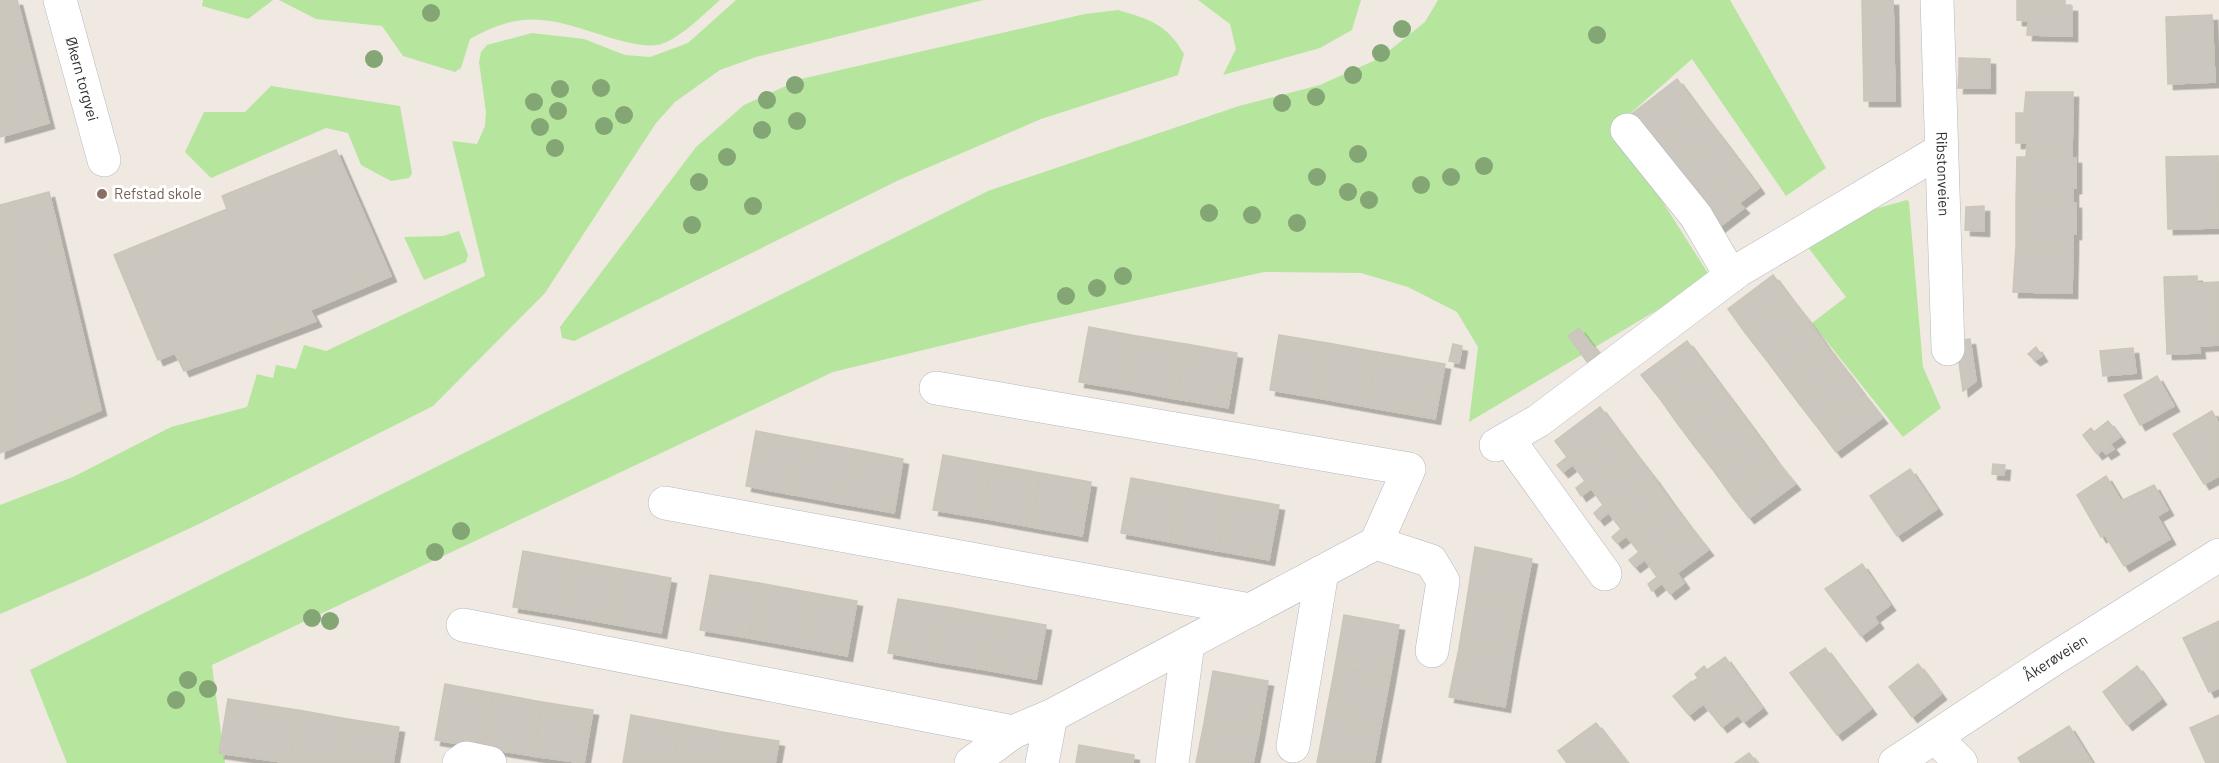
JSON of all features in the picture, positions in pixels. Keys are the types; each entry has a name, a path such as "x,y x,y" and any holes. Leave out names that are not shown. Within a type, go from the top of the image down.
{"street":[{"name":"Økern torgvei","path":"60,0 104,160"},
{"name":"Ribstonveien","path":"1937,0 1948,349"},
{"path":"1627,130 1696,216 1731,276"},
{"path":"1605,574 1502,442 1538,421 1731,276 1940,151"},
{"path":"936,388 1409,469 1376,543 1051,716 1014,732 971,763"},
{"path":"665,503 1250,610"},
{"path":"1376,543 1431,561 1443,581 1432,651"},
{"name":"Åkerøveien","path":"1895,763 2219,555"},
{"path":"1293,746 1322,572"},
{"path":"463,625 1014,732"},
{"path":"1172,763 1188,643"},
{"path":"1042,763 1051,716"},
{"path":"1935,737 1961,763"},
{"path":"459,763 466,758 490,763"}],"green space":[{"path":"203,0 273,0 248,19 202,6"},
{"path":"279,0 720,0 682,33 657,45 628,42 556,22 524,20 508,23 470,39 461,68 455,72 403,56 382,26 316,19"},
{"path":"736,0 983,0 756,57 720,70 675,102 656,123 545,293 433,406 201,523 0,614 0,505 73,477 171,427 247,407 257,374 273,378 276,365 296,369 304,345 326,351 485,276 452,141 477,144 485,126 486,112 479,62 481,52 487,45 532,33 584,39 625,55 650,57 688,43"},
{"path":"1198,0 1361,0 1352,30 1320,48 1223,75 1236,49 1230,24"},
{"path":"1438,0 1730,0 1826,168 1786,196 1692,59 1615,127 1711,278 1469,422 1478,347 1457,312 1408,287 1361,273 1264,272 1030,324 833,372 212,665 225,763 67,763 30,670 988,191 1239,106 1320,85 1380,58 1425,22"},
{"path":"1118,10 1148,20 1171,36 1184,54 1178,75 1041,119 899,180 574,341 562,338 560,327 696,147 744,105 801,79 1085,14"},
{"path":"271,86 400,106 412,173 409,178 391,181 361,165 348,133 326,128 211,178 185,152 204,112 245,112"},
{"path":"1907,200 1909,202 1923,367 1941,408 1903,437 1812,323 1846,297 1801,238 1839,219"},
{"path":"459,231 468,255 466,262 424,280 404,237 443,236"}],"building":[{"path":"0,0 17,0 49,123 0,137"},
{"path":"1862,0 1893,0 1895,101 1864,101"},
{"path":"2017,0 2065,0 2065,6 2072,6 2072,36 2027,35 2028,21 2017,20"},
{"path":"2212,15 2215,82 2168,84 2166,17"},
{"path":"1959,58 1990,59 1990,74 1959,73"},
{"path":"1959,73 1990,74 1990,88 1958,88"},
{"path":"1677,79 1703,114 1653,150 1628,117"},
{"path":"2026,92 2073,92 2072,157 2026,157 2027,143 2016,143 2016,113 2024,113"},
{"path":"1703,114 1720,136 1671,173 1653,150"},
{"path":"1720,136 1742,165 1692,202 1671,173"},
{"path":"336,150 391,276 310,310 316,321 184,371 175,353 158,360 114,255 227,209 222,196"},
{"path":"2218,156 2219,228 2168,229 2166,157"},
{"path":"2017,157 2076,158 2076,188 2073,187 2073,203 2016,201"},
{"path":"1742,165 1759,188 1739,203 1744,208 1714,231 1692,202"},
{"path":"49,192 101,410 0,453 0,205"},
{"path":"2016,201 2076,203 2076,234 2073,234 2073,247 2016,246"},
{"path":"1984,206 1984,231 1965,230 1966,207"},
{"path":"2016,246 2073,247 2072,293 2013,292"},
{"path":"1773,275 1791,299 1746,334 1728,309"},
{"path":"2197,276 2197,283 2219,282 2219,345 2199,346 2200,353 2167,354 2164,277"},
{"path":"1791,299 1810,323 1764,357 1746,334"},
{"path":"1810,323 1827,347 1782,381 1764,357"},
{"path":"1089,327 1137,336 1128,390 1079,382"},
{"path":"1579,328 1599,354 1588,363 1568,336"},
{"path":"1279,335 1328,343 1318,398 1270,390"},
{"path":"1137,336 1186,344 1177,399 1128,390"},
{"path":"1970,339 1976,381 1963,391 1956,341"},
{"path":"1687,341 1705,365 1660,399 1641,375"},
{"path":"1328,343 1377,352 1367,407 1318,398"},
{"path":"1186,344 1237,353 1228,408 1177,399"},
{"path":"1453,344 1462,346 1459,363 1449,361"},
{"path":"1827,347 1845,370 1800,405 1782,381"},
{"path":"2036,347 2042,356 2035,360 2028,354"},
{"path":"2133,348 2136,373 2103,376 2100,351"},
{"path":"1377,352 1445,364 1435,419 1367,407"},
{"path":"1705,365 1723,389 1677,423 1660,399"},
{"path":"1845,370 1863,394 1818,428 1800,405"},
{"path":"2157,376 2174,406 2140,425 2124,395"},
{"path":"1723,389 1741,413 1695,447 1677,423"},
{"path":"1863,394 1882,418 1836,452 1818,428"},
{"path":"1600,407 1618,431 1563,472 1557,465 1567,457 1555,441"},
{"path":"2212,411 2219,424 2219,476 2204,484 2173,434"},
{"path":"1741,413 1758,436 1713,470 1695,447"},
{"path":"2108,421 2120,437 2110,444 2114,449 2106,454 2103,450 2097,454 2083,435 2091,428 2094,432"},
{"path":"756,431 804,440 795,495 746,486"},
{"path":"1618,431 1636,455 1581,496 1576,488 1585,481 1573,465"},
{"path":"1758,436 1776,461 1731,495 1713,470"},
{"path":"804,440 853,449 844,504 795,495"},
{"path":"853,449 903,459 894,513 844,504"},
{"path":"943,455 992,464 982,518 933,510"},
{"path":"1636,455 1654,478 1599,520 1594,513 1603,505 1591,488"},
{"path":"1776,461 1795,484 1749,518 1731,495"},
{"path":"992,464 1041,473 1031,527 982,518"},
{"path":"1993,464 2005,465 2004,475 1992,474"},
{"path":"1910,469 1937,509 1897,536 1870,496"},
{"path":"1041,473 1091,482 1082,536 1031,527"},
{"path":"2106,476 2121,501 2154,485 2168,510 2157,516 2170,539 2124,566 2105,535 2101,537 2077,495"},
{"path":"1131,478 1180,487 1170,542 1121,533"},
{"path":"1654,478 1671,502 1617,543 1612,537 1621,529 1608,512"},
{"path":"1180,487 1228,496 1219,551 1170,542"},
{"path":"1228,496 1279,505 1269,560 1219,551"},
{"path":"1671,502 1689,526 1635,567 1629,560 1639,552 1626,536"},
{"path":"1689,526 1708,550 1677,573 1684,583 1670,594 1662,583 1652,591 1648,584 1657,577 1645,560"},
{"path":"1475,547 1532,559 1522,610 1467,599"},
{"path":"523,551 572,560 562,615 513,607"},
{"path":"572,560 621,569 611,624 562,615"},
{"path":"1862,564 1890,605 1874,617 1878,623 1861,636 1825,589"},
{"path":"621,569 671,578 661,633 611,624"},
{"path":"710,575 759,583 749,638 700,630"},
{"path":"759,583 808,592 798,647 749,638"},
{"path":"808,592 857,601 847,656 798,647"},
{"path":"898,599 947,607 937,662 888,653"},
{"path":"1467,599 1522,610 1513,658 1459,648"},
{"path":"947,607 995,616 986,670 937,662"},
{"path":"1344,615 1399,625 1390,677 1335,667"},
{"path":"995,616 1046,625 1036,679 986,670"},
{"path":"2219,621 2219,688 2209,692 2183,638"},
{"path":"1459,648 1513,658 1505,707 1449,697"},
{"path":"1825,648 1871,709 1837,735 1790,673"},
{"path":"1725,657 1762,708 1744,722 1738,715 1722,727 1688,685 1698,678 1695,674 1704,666 1707,670"},
{"path":"1918,664 1941,694 1912,717 1889,687"},
{"path":"2137,666 2161,699 2127,725 2103,692"},
{"path":"1335,667 1390,677 1381,725 1326,715"},
{"path":"1213,671 1268,681 1259,733 1204,723"},
{"path":"1692,681 1688,685 1703,704 1689,715 1673,696"},
{"path":"445,684 494,693 484,748 435,740"},
{"path":"494,693 542,702 533,756 484,748"},
{"path":"228,699 298,710 289,763 219,753"},
{"path":"542,702 593,710 584,763 533,756"},
{"path":"298,710 348,719 340,763 289,763"},
{"path":"631,715 680,724 673,763 623,763"},
{"path":"1326,715 1381,725 1374,763 1317,763"},
{"path":"2219,715 2219,763 2206,763 2190,728"},
{"path":"348,719 399,727 393,763 340,763"},
{"path":"1204,723 1259,733 1253,763 1196,763"},
{"path":"1596,723 1627,763 1567,763 1558,751"},
{"path":"680,724 728,733 723,763 673,763"},
{"path":"2069,726 2092,763 2021,763 2018,758"},
{"path":"728,733 779,741 775,763 723,763"},
{"path":"1079,745 1134,755 1133,763 1076,763"},
{"path":"1749,753 1757,763 1735,763"}],"place":[{"name":"Refstad skole","path":"102,194"}]}
